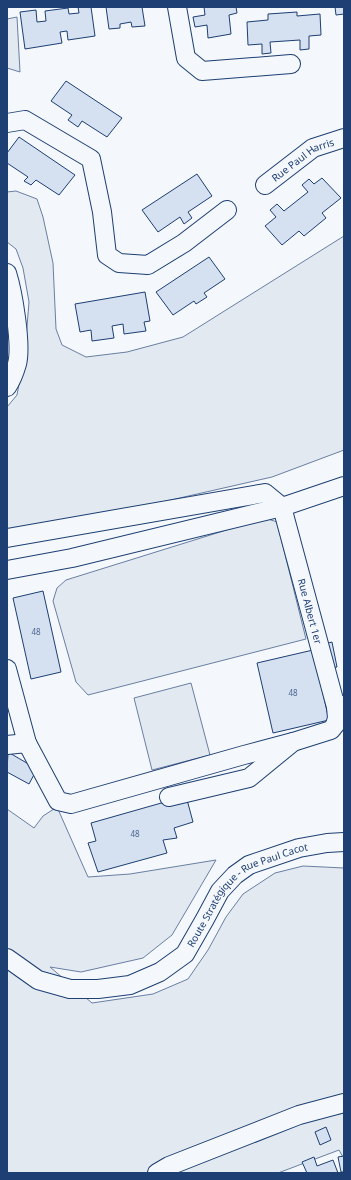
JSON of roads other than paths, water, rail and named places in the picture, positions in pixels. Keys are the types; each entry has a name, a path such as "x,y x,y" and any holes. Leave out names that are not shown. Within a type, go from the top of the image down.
{"street":[{"path":"177,7 186,58 202,71 291,64"},
{"path":"7,123 25,120 91,159 102,212 106,255 119,263 148,265 184,243 227,210"},
{"name":"Rue Paul Harris","path":"265,185 313,148 344,138"},
{"path":"7,273 14,303 19,341 18,364 7,386"},
{"path":"7,570 72,558 282,506 344,486"},
{"path":"7,538 265,493 282,506"},
{"name":"Rue Albert 1er","path":"282,506 340,706"},
{"path":"7,669 27,743 58,801 71,804 244,754 293,742 330,730 335,725 340,706"},
{"path":"169,797 249,778 293,742"},
{"path":"7,745 27,743"},
{"name":"Route Stratégique - Rue Paul Cacot","path":"7,958 38,980 70,989 98,989 130,985 160,972 185,954 220,890 234,875 249,865 299,848 327,843 344,842"},
{"path":"299,1115 344,1091"},
{"path":"157,1173 169,1166 299,1115 344,1103"}]}
